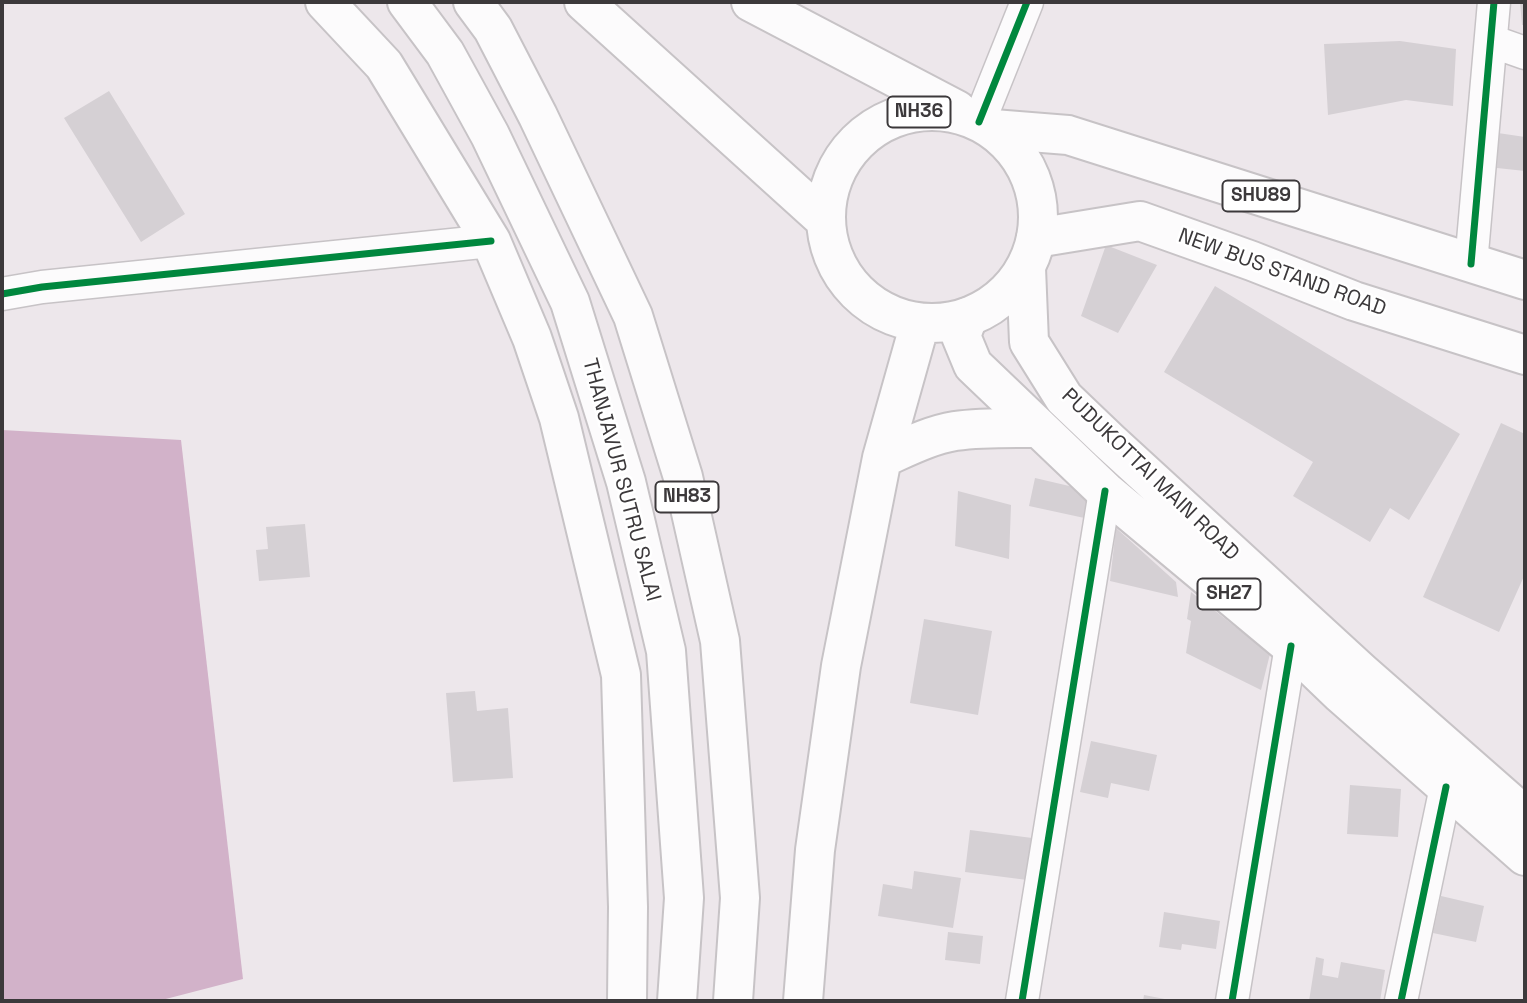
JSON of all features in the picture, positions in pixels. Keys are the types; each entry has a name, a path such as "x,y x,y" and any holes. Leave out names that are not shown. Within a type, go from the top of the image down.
{"main road":[{"path":"325,2 384,65 491,241 532,338 559,418 621,675 628,908 626,1001"},
{"name":"THANJAVUR SUTRU SALAI","path":"407,2 445,53 490,135 570,302 626,482 666,650 684,898 677,1001"},
{"path":"584,2 825,220"},
{"name":"NH36","path":"751,2 979,122 1015,150 1031,177 1038,207 1031,253 1010,289 991,306 968,317 945,323 920,323 891,315 865,299 844,277 831,249 825,220 830,186 845,155 869,130 900,115 933,110 979,122"},
{"name":"NH83","path":"483,16 538,116 633,316 683,477 720,641 740,898 733,1001"},
{"name":"SHU89","path":"979,122 1068,135 1525,280"},
{"name":"NEW BUS STAND ROAD","path":"1031,253 1140,221 1354,301 1525,355"},
{"name":"PUDUKOTTAI MAIN ROAD","path":"1031,253 1029,342 1064,398 1361,672 1525,816"},
{"name":"SH27","path":"968,317 961,336 973,365 1038,428 1105,491 1291,646 1340,694 1525,856"},
{"path":"803,1001 815,850 839,679 882,458 920,323"},
{"path":"882,458 952,432 984,428 1038,428"}],"street":[{"path":"979,122 1027,2"},
{"path":"1471,264 1494,2"},
{"path":"1491,41 1525,53"},
{"path":"2,295 42,287 491,241"},
{"path":"1022,1001 1105,491"},
{"path":"1232,1001 1291,646"},
{"path":"1401,1001 1446,787"}],"shaded area":[{"path":"2,430 181,440 243,979 158,1001 2,1001"}],"building":[{"path":"1520,2 1525,2 1525,25 1522,25"},
{"path":"1400,41 1456,49 1453,106 1406,100 1328,115 1324,44"},
{"path":"109,91 185,214 141,242 64,118"},
{"path":"1498,133 1525,137 1525,171 1497,168"},
{"path":"1106,245 1157,265 1118,333 1081,316"},
{"path":"1215,286 1460,434 1409,520 1390,508 1370,542 1293,496 1313,462 1164,372"},
{"path":"1501,423 1525,434 1525,574 1499,632 1423,597"},
{"path":"1035,478 1095,492 1089,519 1029,506"},
{"path":"958,491 1011,505 1009,559 955,546"},
{"path":"305,524 310,577 259,581 256,550 268,549 266,527"},
{"path":"1116,528 1176,582 1178,597 1110,581"},
{"path":"1191,592 1270,654 1261,690 1186,653 1191,621 1187,619"},
{"path":"924,619 992,631 978,715 910,703"},
{"path":"475,691 477,711 508,708 513,778 453,782 446,693"},
{"path":"1091,741 1157,755 1149,791 1111,783 1108,798 1080,792"},
{"path":"1350,785 1401,789 1398,837 1347,834"},
{"path":"970,830 1040,839 1035,881 965,872"},
{"path":"914,871 961,878 953,928 878,916 883,884 912,889"},
{"path":"1441,896 1484,906 1476,942 1433,933"},
{"path":"1164,912 1220,921 1216,949 1182,944 1181,950 1159,947"},
{"path":"948,932 983,936 980,964 945,960"},
{"path":"1316,957 1324,959 1322,975 1338,978 1341,962 1385,970 1380,1001 1309,1001"},
{"path":"1144,995 1170,1000 1170,1001 1143,1001"}],"cycle path":[{"path":"979,122 1027,2"},
{"path":"1471,264 1494,2"},
{"path":"2,294 42,287 491,241"},
{"path":"1022,1001 1105,491"},
{"path":"1232,1001 1291,646"},
{"path":"1401,1001 1446,787"}]}
